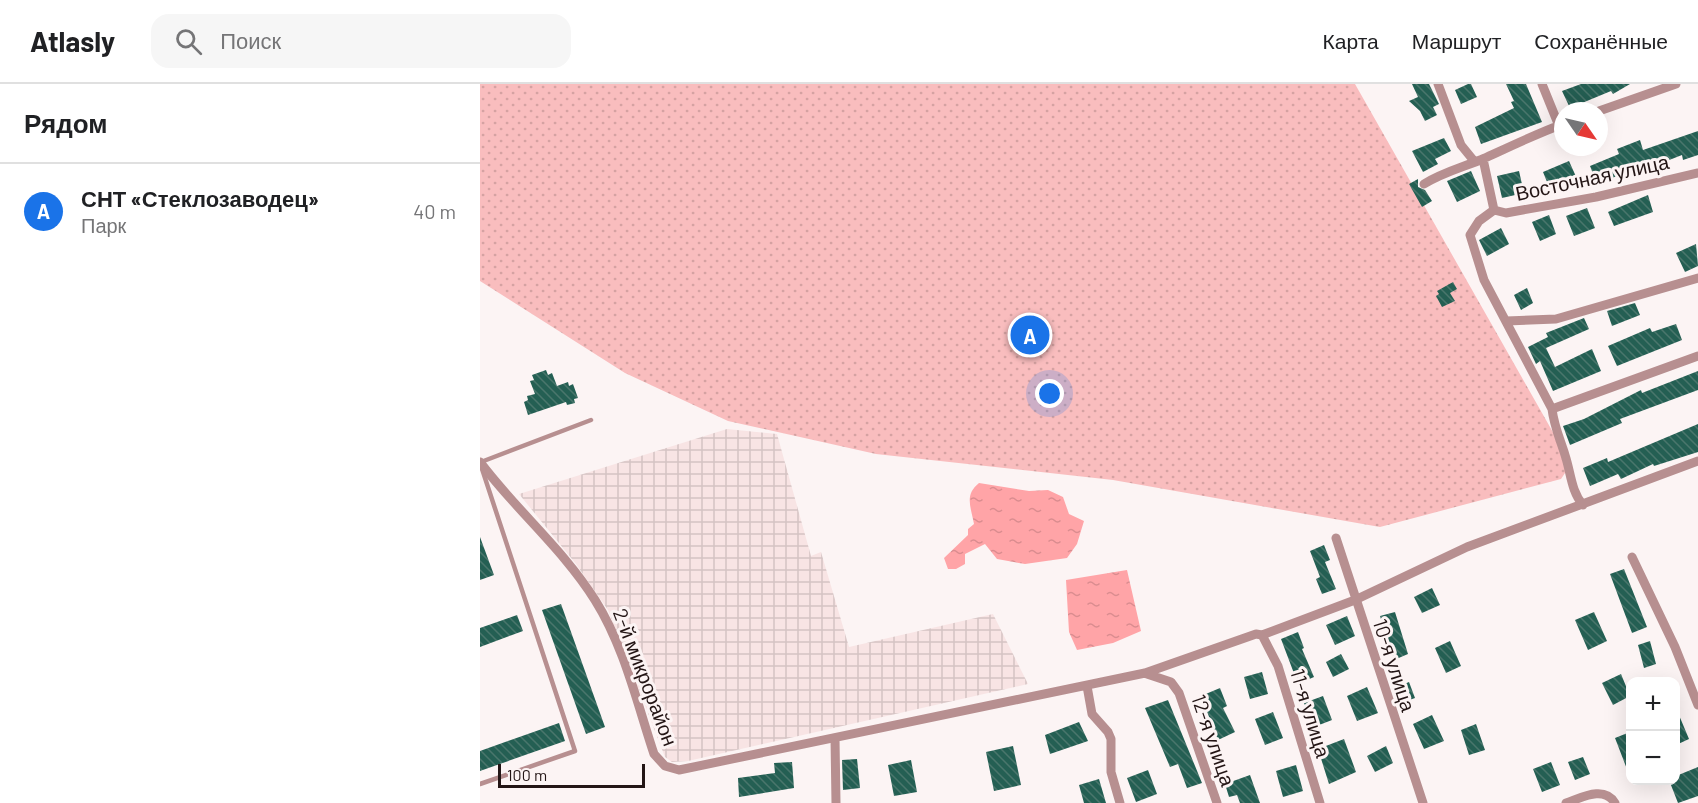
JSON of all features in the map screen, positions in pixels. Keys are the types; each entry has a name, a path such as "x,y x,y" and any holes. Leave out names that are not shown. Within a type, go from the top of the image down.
{"street":[{"path":"1438,84 1461,145 1478,160 1494,210 1479,221 1470,235 1484,280 1552,409 1554,427 1566,456 1575,496 1583,505"},
{"path":"1542,84 1554,110"},
{"path":"1608,106 1645,88 1676,84"},
{"path":"1424,184 1440,174 1554,128"},
{"name":"Восточная улица","path":"1494,210 1506,213 1596,197 1698,173"},
{"path":"1506,321 1556,319 1698,278"},
{"path":"1552,409 1698,357"},
{"path":"836,803 835,738 1145,673 1256,634 1262,635 1355,600 1467,547 1698,461"},
{"name":"2-й микрорайон","path":"480,462 499,488 570,566 595,599 612,631 654,754 665,766 679,770 835,738"},
{"name":"10-я улица","path":"1336,538 1423,803"},
{"path":"1632,557 1675,647 1698,705"},
{"name":"11-я улица","path":"1262,635 1278,666 1320,803"},
{"name":"12-я улица","path":"1145,673 1161,676 1171,681 1179,693 1217,803"},
{"path":"1087,686 1092,714 1108,732 1111,739 1111,772 1120,803"},
{"path":"1566,803 1594,793 1613,800"}],"lane":[{"path":"480,784 575,751 480,462 591,420"}],"shaded area":[{"path":"480,84 1355,84 1571,464 1561,479 1380,527 1113,480 876,454 728,421 625,373 480,281"},
{"path":"727,429 777,434 811,556 821,552 849,647 993,614 1028,684 688,761 672,762 665,757 608,610 576,564 519,494"}],"water":[{"path":"979,483 1029,491 1048,490 1063,497 1069,514 1084,521 1077,544 1067,558 1025,564 997,559 985,544 965,554 965,564 956,569 948,569 944,558 968,535 968,529 974,524 970,497 971,492"},
{"path":"1127,570 1141,631 1113,643 1077,650 1069,632 1066,580"}],"building":[{"path":"1412,84 1429,84 1439,104 1433,107 1437,115 1425,121 1420,111 1409,101 1418,97"},
{"path":"1471,84 1477,97 1461,104 1455,90"},
{"path":"1506,84 1526,84 1542,122 1481,144 1475,127 1514,108 1511,102 1514,101"},
{"path":"1581,84 1630,84 1613,94 1611,91 1584,102 1567,102 1562,91"},
{"path":"1698,131 1698,155 1683,160 1682,155 1654,166 1652,162 1597,184 1590,166 1619,154 1617,149 1640,140 1643,150"},
{"path":"1444,138 1451,151 1435,159 1438,164 1423,172 1412,151"},
{"path":"1569,161 1578,181 1551,192 1543,172"},
{"path":"1471,171 1480,191 1457,202 1447,181"},
{"path":"1519,171 1524,193 1502,198 1497,176"},
{"path":"1418,179 1418,187 1425,190 1432,201 1422,207 1409,184"},
{"path":"1648,195 1653,212 1614,226 1608,212"},
{"path":"1587,208 1595,228 1574,236 1566,216"},
{"path":"1549,215 1556,234 1540,241 1532,222"},
{"path":"1501,228 1509,244 1487,256 1479,240"},
{"path":"1696,244 1698,266 1685,272 1676,253"},
{"path":"1453,282 1457,289 1450,293 1455,301 1442,307 1436,296 1439,294 1437,291"},
{"path":"1527,288 1533,303 1521,310 1514,295"},
{"path":"1635,303 1640,315 1612,326 1607,311"},
{"path":"1584,318 1589,329 1546,348 1555,367 1592,349 1601,371 1553,391 1540,361 1536,364 1528,347 1548,337 1546,333"},
{"path":"1676,324 1682,340 1617,366 1608,346 1650,328 1652,332"},
{"path":"546,370 548,375 552,373 557,386 568,382 569,386 573,384 578,398 574,399 575,403 567,405 566,402 528,415 524,402 528,400 527,396 535,394 530,381 534,380 532,375"},
{"path":"1698,371 1698,390 1620,419 1622,423 1570,445 1563,426 1584,419 1641,390 1642,393"},
{"path":"1698,424 1698,452 1654,466 1653,464 1621,479 1618,474 1590,486 1583,468 1607,458 1608,462"},
{"path":"480,537 494,575 480,580"},
{"path":"1324,545 1330,560 1325,562 1336,589 1322,594 1316,579 1320,577 1310,551"},
{"path":"1624,569 1647,627 1632,633 1610,574"},
{"path":"1432,588 1440,605 1422,613 1414,597"},
{"path":"561,604 605,727 586,734 542,610"},
{"path":"1395,612 1408,654 1394,660 1380,616"},
{"path":"1594,612 1607,641 1588,650 1575,620"},
{"path":"517,615 523,631 480,647 480,628"},
{"path":"1347,616 1355,636 1335,645 1326,625"},
{"path":"1298,632 1304,648 1302,649 1314,677 1298,684 1281,639"},
{"path":"1450,641 1461,666 1446,673 1435,648"},
{"path":"1650,641 1656,664 1644,668 1638,645"},
{"path":"1341,654 1349,669 1333,677 1326,662"},
{"path":"1262,672 1268,694 1250,699 1244,677"},
{"path":"1621,674 1626,686 1626,698 1613,705 1602,683"},
{"path":"1409,682 1415,698 1401,703 1395,688"},
{"path":"1367,687 1378,713 1357,721 1347,696"},
{"path":"1220,688 1227,706 1223,708 1235,732 1218,740 1201,696"},
{"path":"1323,696 1332,720 1314,727 1304,703"},
{"path":"1168,700 1202,783 1187,788 1178,764 1170,767 1145,708"},
{"path":"1273,712 1283,738 1265,745 1255,719"},
{"path":"1432,715 1444,741 1424,749 1413,724"},
{"path":"1680,718 1689,739 1680,743"},
{"path":"1079,722 1088,741 1050,754 1045,735"},
{"path":"559,723 565,741 480,771 480,751"},
{"path":"1476,724 1485,750 1469,755 1461,730"},
{"path":"1626,734 1626,767 1615,738"},
{"path":"1344,739 1356,772 1329,784 1318,749"},
{"path":"1013,746 1021,785 994,791 986,752"},
{"path":"1386,746 1393,763 1375,772 1367,756"},
{"path":"1583,757 1590,774 1575,780 1568,762"},
{"path":"857,759 860,788 843,790 842,760"},
{"path":"911,760 917,792 894,796 888,765"},
{"path":"792,762 794,788 739,797 738,778 775,773 774,763"},
{"path":"1551,762 1560,785 1542,792 1533,769"},
{"path":"1296,765 1303,791 1283,797 1276,771"},
{"path":"1698,767 1698,796 1678,803 1671,785 1680,785 1680,774"},
{"path":"1148,770 1157,794 1136,802 1127,778"},
{"path":"1250,775 1260,803 1240,803 1237,795 1229,797 1225,784"},
{"path":"1099,779 1106,803 1084,803 1079,785"}],"place":[{"name":"СНТ «Стеклозаводец»","path":"1030,335"}]}
